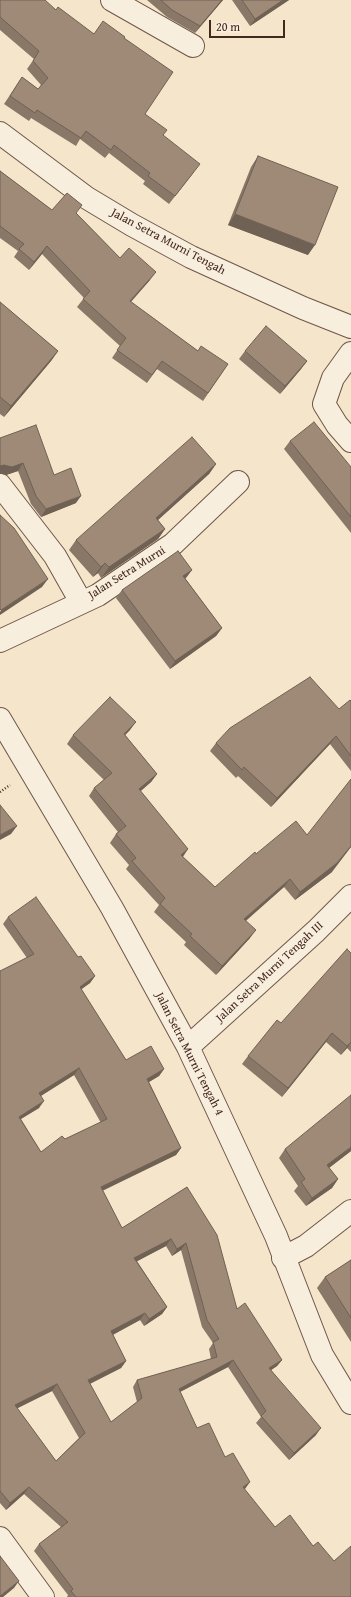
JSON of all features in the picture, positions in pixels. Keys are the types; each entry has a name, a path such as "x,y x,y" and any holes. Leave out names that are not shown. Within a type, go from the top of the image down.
{"street":[{"path":"112,0 193,46"},
{"name":"Jalan Setra Murni Tengah","path":"0,132 86,198 132,225 191,257 303,308 351,327"},
{"path":"351,353 332,378 324,404 351,441"},
{"name":"Jalan Setra Murni","path":"0,641 98,595 173,544 238,482"},
{"path":"0,485 55,556 81,602"},
{"name":"Jalan Setra Murni Tengah 4","path":"0,719 112,908 188,1047 276,1236 283,1258 322,1354 351,1402"},
{"name":"Jalan Setra Murni Tengah III","path":"188,1047 316,931 351,896"},
{"path":"283,1258 306,1246 351,1211"},
{"path":"0,1538 43,1597"}],"building":[{"path":"0,0 45,0 56,10 58,7 94,34 103,21 125,37 124,38 173,72 145,114 167,130 163,135 200,164 175,196 148,176 150,173 114,145 111,150 86,131 81,138 37,110 35,113 10,96 22,77 38,89 48,78 33,61 39,51 0,17"},
{"path":"161,0 222,0 200,26 172,10"},
{"path":"242,0 283,0 255,19"},
{"path":"258,156 338,187 315,245 235,214"},
{"path":"0,171 52,210 67,193 82,205 76,213 120,258 129,248 156,272 130,301 198,351 201,346 228,364 208,393 162,361 152,375 117,350 126,338 83,299 90,291 47,246 34,262 19,249 24,244 0,226"},
{"path":"0,302 58,351 11,406 0,397"},
{"path":"266,326 307,361 285,386 245,351"},
{"path":"314,422 351,467 351,517 290,441"},
{"path":"36,425 54,475 71,468 81,496 46,509 36,496 23,463 12,467 4,465 0,466 0,438"},
{"path":"192,437 216,464 156,518 165,529 109,567 105,563 101,567 76,540"},
{"path":"0,515 14,528 48,579 1,610 0,609"},
{"path":"178,551 192,570 183,576 222,628 175,661 122,590"},
{"path":"310,677 339,709 350,700 351,701 351,756 336,736 277,798 244,767 242,770 216,743 230,728"},
{"path":"110,697 136,722 124,734 157,774 139,789 188,849 181,855 215,887 255,852 256,854 296,821 307,835 351,779 351,846 337,863 300,892 290,879 244,919 256,930 222,966 190,936 192,934 160,904 165,898 132,861 136,858 116,834 126,826 94,788 112,773 73,735"},
{"path":"0,805 17,826 0,835"},
{"path":"36,897 78,957 81,956 95,976 80,987 126,1060 151,1046 164,1069 147,1079 181,1148 101,1187 122,1228 187,1187 217,1235 237,1309 245,1303 282,1360 269,1368 321,1428 294,1453 261,1416 266,1411 233,1360 179,1389 197,1428 209,1423 225,1457 233,1453 250,1482 243,1487 275,1527 290,1515 313,1546 318,1542 334,1561 351,1546 351,1597 76,1597 71,1591 73,1589 39,1544 68,1522 29,1487 10,1503 0,1491 0,971 34,954 8,917","holes":["79,1068 107,1119 65,1139 62,1136 41,1152 19,1117 44,1101 39,1093","171,1239 177,1249 186,1243 207,1320 219,1339 213,1342 217,1357 137,1380 142,1398 111,1422 88,1380 126,1361 111,1331 145,1313 149,1319 167,1307 134,1258","57,1384 85,1433 56,1461 15,1405"]},
{"path":"347,949 351,953 351,1042 347,1046 332,1033 288,1088 248,1056 277,1020 281,1023"},
{"path":"351,1095 351,1147 327,1165 338,1179 312,1198 301,1182 305,1179 285,1149"},
{"path":"351,1260 351,1318 325,1277"},
{"path":"0,1556 19,1581 0,1596"}]}
